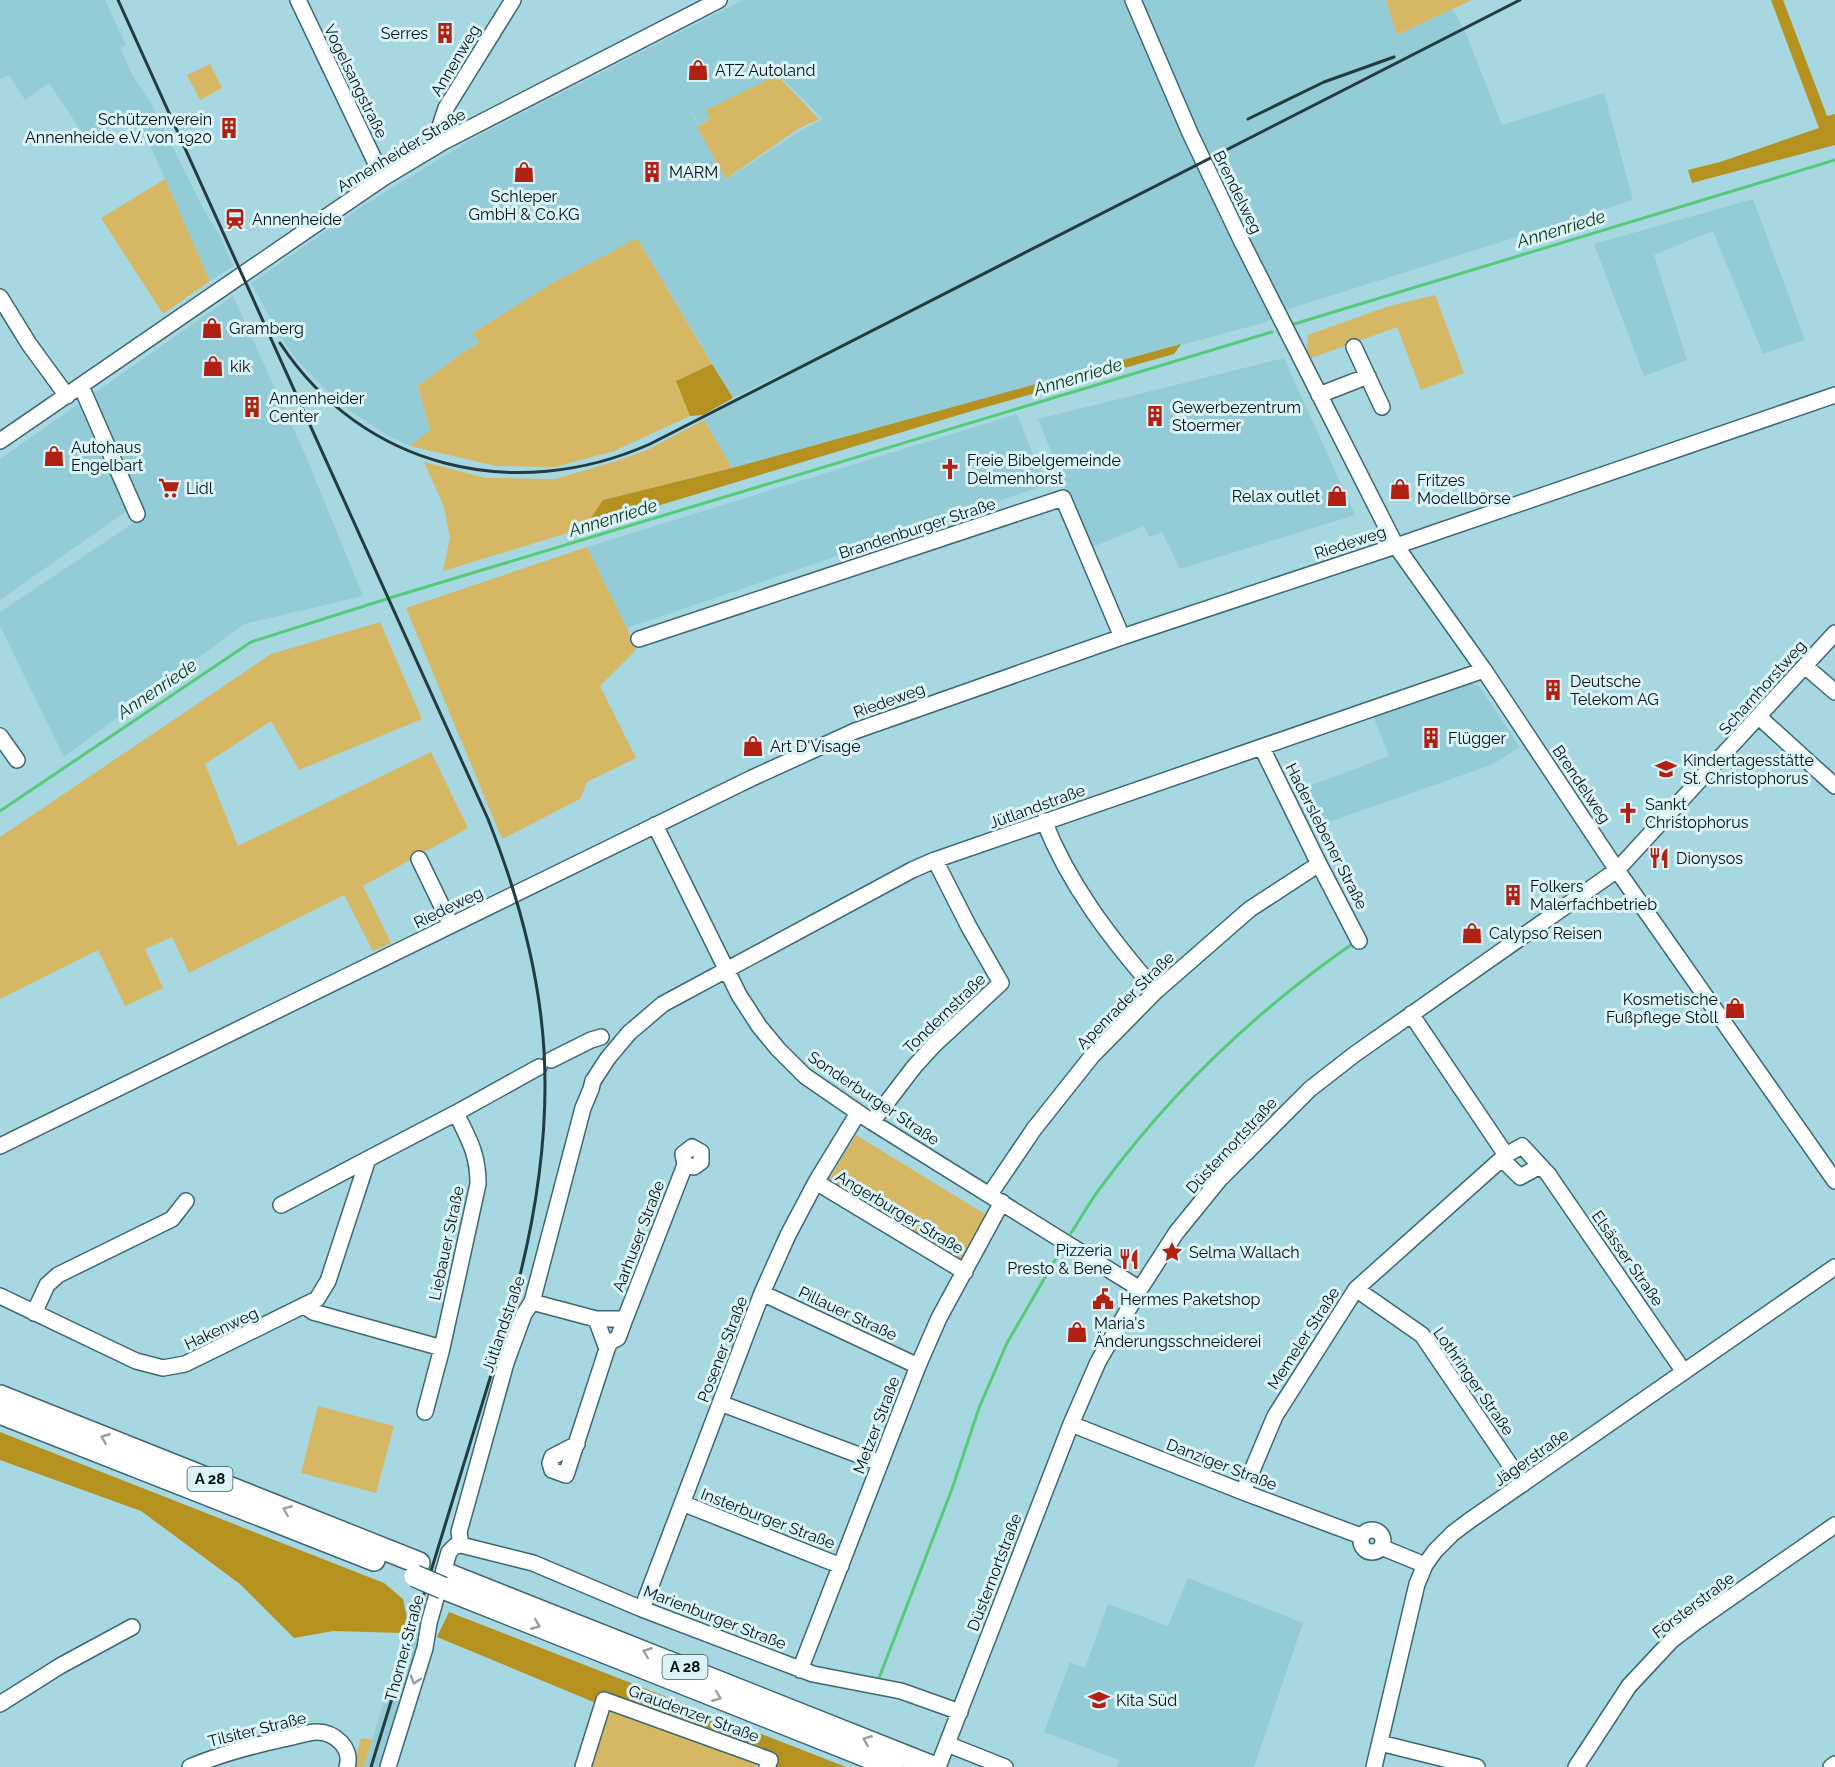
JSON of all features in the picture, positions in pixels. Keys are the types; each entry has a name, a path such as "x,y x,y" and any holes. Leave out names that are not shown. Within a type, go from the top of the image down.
{"highway":[{"name":"A 28","path":"0,1396 892,1767"},
{"name":"A 28","path":"0,1413 417,1569"},
{"name":"A 28","path":"445,1581 931,1765"}],"street":[{"name":"Vogelsangstraße","path":"298,0 383,178"},
{"name":"Annenweg","path":"442,142 438,132 446,108 513,0"},
{"name":"Annenheider Straße","path":"0,441 383,178 442,142 719,0"},
{"name":"Brendelweg","path":"1133,0 1190,134 1284,327 1396,546 1484,670 1617,870 1835,1181"},
{"path":"0,297 29,344 66,396"},
{"path":"1354,347 1382,407"},
{"path":"1319,395 1368,376"},
{"path":"81,386 137,514"},
{"name":"Riedeweg","path":"0,1146 655,825 855,731 1122,637 1396,546 1835,395"},
{"name":"Brandenburger Straße","path":"639,639 1063,498 1122,637"},
{"name":"Scharnhorstweg","path":"1617,870 1835,633"},
{"path":"1805,666 1835,692"},
{"name":"Jütlandstraße","path":"461,1545 459,1532 503,1374 524,1314 532,1302 583,1108 593,1081 629,1033 663,1004 912,870 935,860 1484,670"},
{"path":"1759,717 1828,771 1835,786"},
{"path":"0,736 17,760"},
{"name":"Haderslebener Straße","path":"1262,748 1359,941"},
{"path":"1044,821 1054,848 1071,878 1118,947 1156,991"},
{"name":"Sonderburger Straße","path":"655,825 739,995 778,1050 805,1076 872,1122 1140,1289"},
{"path":"419,859 451,925"},
{"name":"Tondernstraße","path":"872,1122 914,1067 1001,983 935,860"},
{"name":"Apenrader Straße","path":"996,1198 1034,1129 1092,1056 1156,991 1250,909 1319,864"},
{"name":"Düsternortstraße","path":"931,1765 947,1744 1071,1424 1098,1362 1140,1289 1176,1233 1227,1172 1310,1089 1411,1014 1617,870"},
{"path":"1411,1014 1504,1157 1520,1177 1540,1166"},
{"path":"280,1205 591,1040 606,1033 629,1033"},
{"path":"601,1037 602,1047 614,1051"},
{"name":"Liebauer Straße","path":"425,1412 442,1348 478,1184 478,1165 474,1150 456,1113"},
{"name":"Posener Straße","path":"642,1609 762,1293 788,1234 816,1182 858,1113"},
{"name":"Elsässer Straße","path":"1504,1157 1522,1146 1548,1174 1684,1372"},
{"name":"Memeler Straße","path":"1243,1492 1275,1416 1356,1289 1504,1157"},
{"name":"Hakenweg","path":"0,1296 136,1360 163,1368 185,1364 317,1299 328,1281 368,1159"},
{"name":"Aarhuser Straße","path":"577,1444 607,1349 610,1342 618,1338 685,1165"},
{"name":"Angerburger Straße","path":"816,1182 965,1272"},
{"name":"Metzer Straße","path":"800,1670 918,1366 939,1318 965,1272 996,1198"},
{"path":"34,1313 47,1285 58,1275 172,1219 186,1202"},
{"name":"Jägerstraße","path":"1374,1767 1413,1600 1425,1565 1435,1551 1453,1533 1835,1267"},
{"name":"Lothringer Straße","path":"1356,1289 1422,1335 1523,1484"},
{"name":"Pillauer Straße","path":"762,1293 918,1366"},
{"name":"Aarhuser Straße","path":"532,1302 596,1318 626,1319"},
{"path":"305,1306 313,1312 442,1348"},
{"path":"596,1318 607,1349"},
{"path":"720,1404 880,1463"},
{"name":"Danziger Straße","path":"1071,1424 1360,1536 1360,1544 1365,1550 1372,1552 1382,1547 1425,1565"},
{"name":"Insterburger Straße","path":"682,1503 841,1566"},
{"name":"Försterstraße","path":"1576,1767 1629,1686 1672,1640 1835,1525"},
{"name":"Marienburger Straße","path":"461,1545 533,1563 642,1609 800,1670 901,1691 960,1712"},
{"name":"Thorner Straße","path":"388,1767 425,1648 429,1623 449,1552 454,1546 461,1545"},
{"path":"0,1704 60,1666 132,1627"},
{"name":"Graudenzer Straße","path":"583,1767 604,1700 768,1763"},
{"name":"Tilsiter Straße","path":"190,1767 249,1747 316,1732 335,1737 345,1746 349,1762 347,1767"},
{"path":"1380,1743 1477,1767"},
{"path":"947,1744 1005,1767"},
{"path":"1831,1767 1835,1764"}],"shaded area":[{"path":"0,0 105,0 126,45 120,48 133,76 151,103 204,210 220,236 233,266 210,281 135,111 88,141 49,83 25,100 9,75 0,79"},
{"path":"743,0 1386,0 1397,35 1453,9 1467,36 1502,125 1604,93 1633,200 1292,308 1266,322 732,468 704,420 793,368 733,398 637,238 473,333 479,343 418,386 431,430 410,446 387,435 353,413 329,393 297,360 280,336 251,283 364,205 474,138","holes":["772,68 823,119 798,132 726,180 687,104 699,125 711,118 707,110 777,75"]},
{"path":"1386,0 1472,0 1397,35"},
{"path":"1771,0 1783,0 1827,116 1835,114 1835,145 1692,183 1688,170 1720,162 1819,128"},
{"path":"210,64 222,88 200,100 187,75"},
{"path":"777,75 819,119 798,129 726,179 697,127 710,119 706,110"},
{"path":"165,179 210,281 163,314 101,218"},
{"path":"1753,199 1805,340 1763,354 1713,231 1654,255 1687,360 1644,376 1594,244"},
{"path":"637,238 712,364 676,381 690,416 614,451 555,467 496,466 410,446 430,430 418,386 479,343 473,333 551,284"},
{"path":"1435,295 1464,373 1421,390 1397,327 1306,360 1308,335 1386,307"},
{"path":"233,296 304,452 363,596 244,624 64,757 0,626 0,612 144,516 138,503 0,600 0,459"},
{"path":"1181,344 1174,354 972,411 584,528 603,500 732,468"},
{"path":"1284,358 1355,515 1180,569 1162,532 1149,537 1144,526 1090,548 1038,419"},
{"path":"712,364 733,398 703,415 690,416 676,381"},
{"path":"1017,414 1045,485 627,628 587,547"},
{"path":"704,420 732,468 603,500 584,528 443,571 450,538 444,507 424,462 486,478 555,479 647,450"},
{"path":"587,547 636,650 600,686 636,758 587,782 580,799 502,839 406,608"},
{"path":"380,622 422,719 299,770 271,721 205,764 238,846 431,752 468,828 363,886 391,943 373,951 344,895 189,973 172,937 145,949 163,988 125,1006 98,950 0,999 0,837 271,654"},
{"path":"1469,683 1479,686 1520,747 1491,765 1309,829 1291,793 1389,756 1373,716"},
{"path":"856,1135 988,1216 962,1263 826,1184"},
{"path":"318,1406 394,1426 376,1493 301,1473"},
{"path":"0,1432 384,1583 403,1599 408,1622 404,1633 333,1631 294,1638 240,1584 141,1511 0,1460"},
{"path":"1188,1578 1303,1623 1254,1767 1117,1767 1119,1760 1044,1732 1070,1662 1085,1668 1108,1604 1168,1626"},
{"path":"419,1594 430,1598 416,1639 420,1641 381,1767 364,1767 408,1622 410,1622"},
{"path":"449,1612 846,1767 770,1767 608,1708 437,1637"},
{"path":"608,1708 758,1762 756,1767 590,1767"},
{"path":"361,1738 372,1740 364,1767 353,1767"}],"waterway":[{"name":"Annenriede","path":"1294,324 1835,160"},
{"name":"Annenriede","path":"0,811 251,642 396,596 1272,332"},
{"path":"1071,1233 1097,1192 1128,1152 1187,1085 1250,1024 1284,995 1355,942"},
{"path":"879,1678 952,1489 979,1408 1007,1343 1062,1248"}],"railway":[{"path":"118,0 488,819 521,916 533,966 541,1017 544,1054 544,1129 535,1204 520,1277 371,1767"},
{"path":"280,343 314,386 354,420 398,446 446,463 495,472 547,471 599,462 650,444 1520,0"},
{"path":"1248,119 1324,82 1394,57"}],"place":[{"name":"Serres","path":"445,33"},
{"name":"ATZ Autoland","path":"698,70"},
{"name":"Schützenverein Annenheide e.V. von 1920","path":"229,128"},
{"name":"Schleper GmbH & Co.KG","path":"524,172"},
{"name":"MARM","path":"652,172"},
{"name":"Annenheide","path":"235,219"},
{"name":"Gramberg","path":"212,328"},
{"name":"kik","path":"213,366"},
{"name":"Annenheider Center","path":"252,407"},
{"name":"Gewerbezentrum Stoermer","path":"1155,416"},
{"name":"Autohaus Engelbart","path":"54,456"},
{"name":"Freie Bibelgemeinde Delmenhorst","path":"950,469"},
{"name":"Lidl","path":"169,488"},
{"name":"Fritzes Modellbörse","path":"1400,489"},
{"name":"Relax outlet","path":"1337,496"},
{"name":"Deutsche Telekom AG","path":"1553,690"},
{"name":"Flügger","path":"1431,738"},
{"name":"Art D'Visage","path":"753,746"},
{"name":"Kindertagesstätte St. Christophorus","path":"1666,769"},
{"name":"Sankt Christophorus","path":"1628,813"},
{"name":"Dionysos","path":"1659,858"},
{"name":"Folkers Malerfachbetrieb","path":"1513,895"},
{"name":"Calypso Reisen","path":"1472,933"},
{"name":"Kosmetische Fußpflege Stoll","path":"1735,1008"},
{"name":"Selma Wallach","path":"1172,1252"},
{"name":"Pizzeria Presto & Bene","path":"1129,1259"},
{"name":"Hermes Paketshop","path":"1103,1299"},
{"name":"Maria's Änderungsschneiderei","path":"1077,1332"},
{"name":"Kita Süd","path":"1099,1700"}]}
